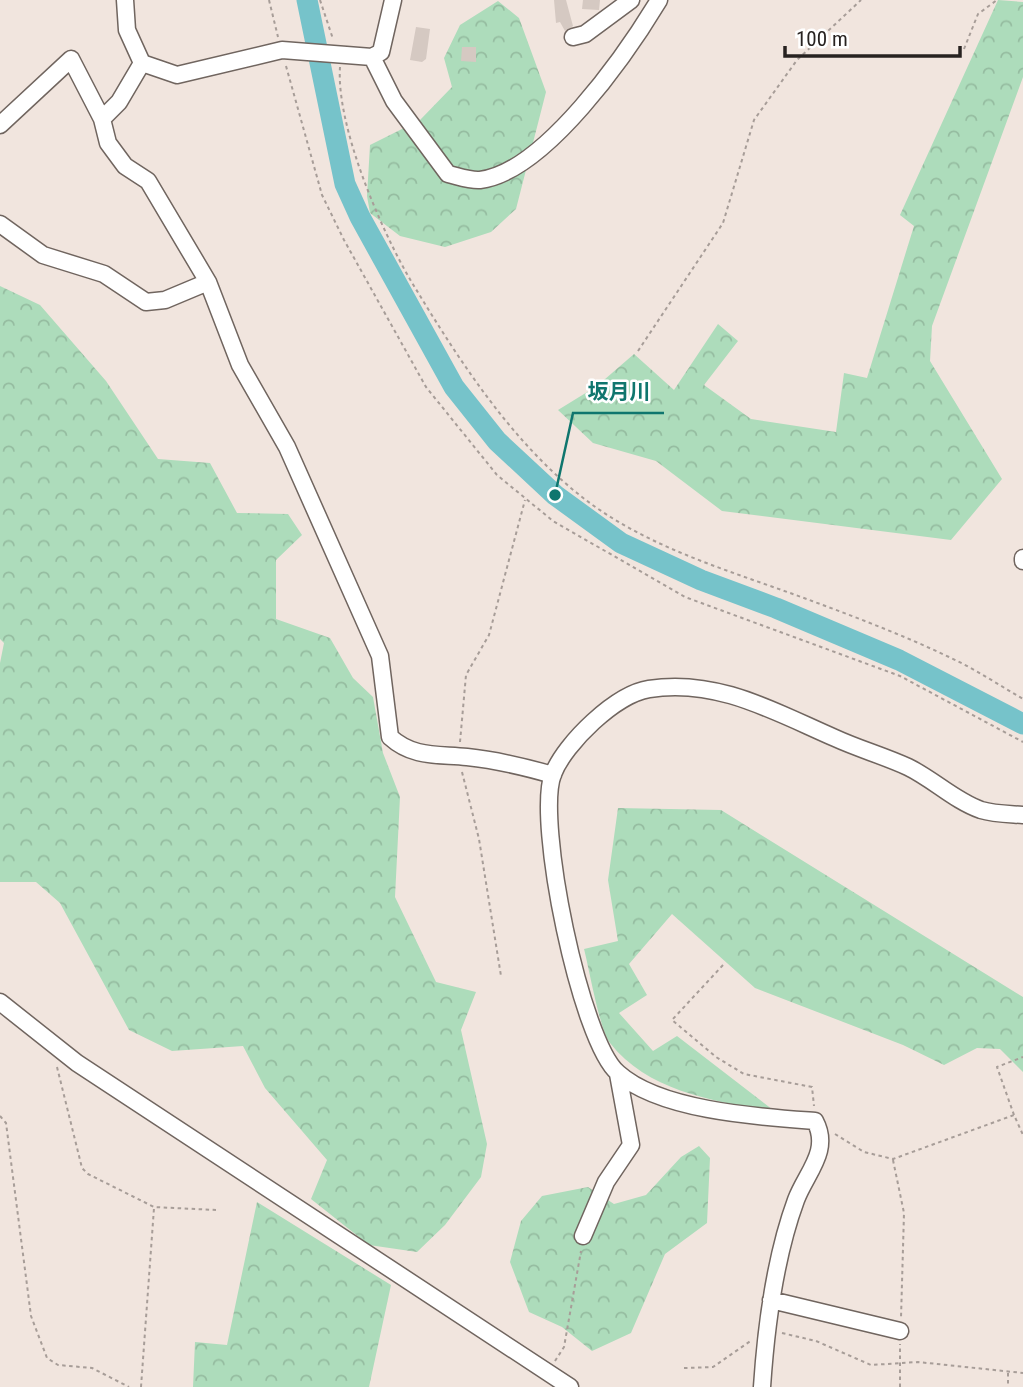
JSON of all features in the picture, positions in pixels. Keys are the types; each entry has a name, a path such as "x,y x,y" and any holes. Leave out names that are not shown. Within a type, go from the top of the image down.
{"street":[{"path":"107,0 125,2 127,30 142,63 177,75 282,50 341,57 372,57 381,52 393,0"},
{"path":"573,37 585,34 631,0"},
{"path":"372,57 394,101 448,174 479,180 520,165 570,120 604,80 659,0"},
{"path":"0,125 71,59 102,119 108,143 125,166 148,181 208,282 240,365 288,447 380,656 390,737 407,750 422,754 458,756 520,766 553,775"},
{"path":"102,119 119,103 142,63"},
{"path":"0,223 43,255 104,274 146,302 165,300 208,282"},
{"path":"762,1387 771,1300 796,1200 822,1147 817,1126 748,1116 672,1099 646,1091 618,1074 608,1062 590,1017 555,890 551,841 553,775 589,727 624,697 648,689 690,687 729,693 764,705 909,768 981,810 1023,816"},
{"path":"0,1002 58,1048 570,1387"},
{"path":"583,1236 606,1182 631,1146 618,1074"},
{"path":"771,1300 900,1331"}],"path":[{"path":"269,0 322,195 426,387 496,475 552,522 685,597 900,676 1023,742"},
{"path":"320,0 341,57 339,81 356,157 390,245 474,381 533,450 577,493 647,539 843,612 939,652 1023,699"},
{"path":"638,351 723,223 754,120 797,60 861,0"},
{"path":"964,49 978,13 997,0"},
{"path":"500,976 478,839 458,756 466,676 489,635 526,499"},
{"path":"723,965 672,1020 716,1057 744,1074 812,1087 817,1126 834,1133 864,1152 893,1159 1014,1115"},
{"path":"58,1048 56,1063 82,1168 88,1174 155,1207 216,1210"},
{"path":"1023,1057 997,1067 1023,1135"},
{"path":"0,1116 6,1123 32,1317 47,1358 58,1365 92,1368 129,1387"},
{"path":"893,1159 904,1213 902,1284"},
{"path":"141,1387 155,1207"},
{"path":"548,1372 564,1347 583,1236"},
{"path":"684,1368 713,1367 766,1330 816,1341 871,1365 918,1362 1023,1373"},
{"path":"900,1363 900,1387"},
{"path":"1008,1372 1008,1387"}],"green space":[{"path":"998,0 1023,2 1023,77 932,326 930,361 1002,479 951,540 722,511 656,461 593,443 558,410 597,386 634,354 674,390 718,324 738,341 704,385 751,419 836,432 844,373 867,378 914,226 900,215"},
{"path":"498,1 519,18 546,92 516,209 491,232 445,247 400,236 370,213 367,196 370,145 420,120 452,87 444,58 460,25"},
{"path":"0,286 40,305 106,381 158,459 210,463 237,513 288,514 302,535 276,560 276,619 330,638 353,678 373,697 383,753 400,797 395,897 436,982 476,992 461,1030 487,1144 481,1177 445,1225 417,1252 369,1245 311,1199 327,1160 265,1088 243,1046 172,1051 129,1030 60,903 36,882 0,882 0,663 4,643 0,639"},
{"path":"618,808 721,810 1023,997 1023,1072 1000,1049 977,1048 944,1065 903,1045 755,988 672,914 629,964 647,995 619,1013 653,1051 677,1036 777,1113 687,1093 645,1074 626,1060 606,1036 584,949 618,941 608,880"},
{"path":"699,1146 710,1158 707,1223 665,1254 631,1333 592,1351 562,1327 529,1312 510,1262 521,1221 542,1196 588,1187 614,1204 646,1195 681,1157"},
{"path":"257,1202 391,1285 369,1387 193,1387 195,1342 227,1345"}],"building":[{"path":"554,0 566,0 573,26 565,31 560,22 556,23"},
{"path":"583,0 600,0 599,10 582,9"},
{"path":"416,27 430,29 426,59 422,62 410,60"},
{"path":"462,47 476,47 476,62 461,61"}],"waterway":[{"path":"307,0 345,184 360,217 454,387 497,441 555,495 621,543 701,580 776,608 899,660 1023,724"}],"place":[{"name":"坂月川","path":"555,495"}]}
